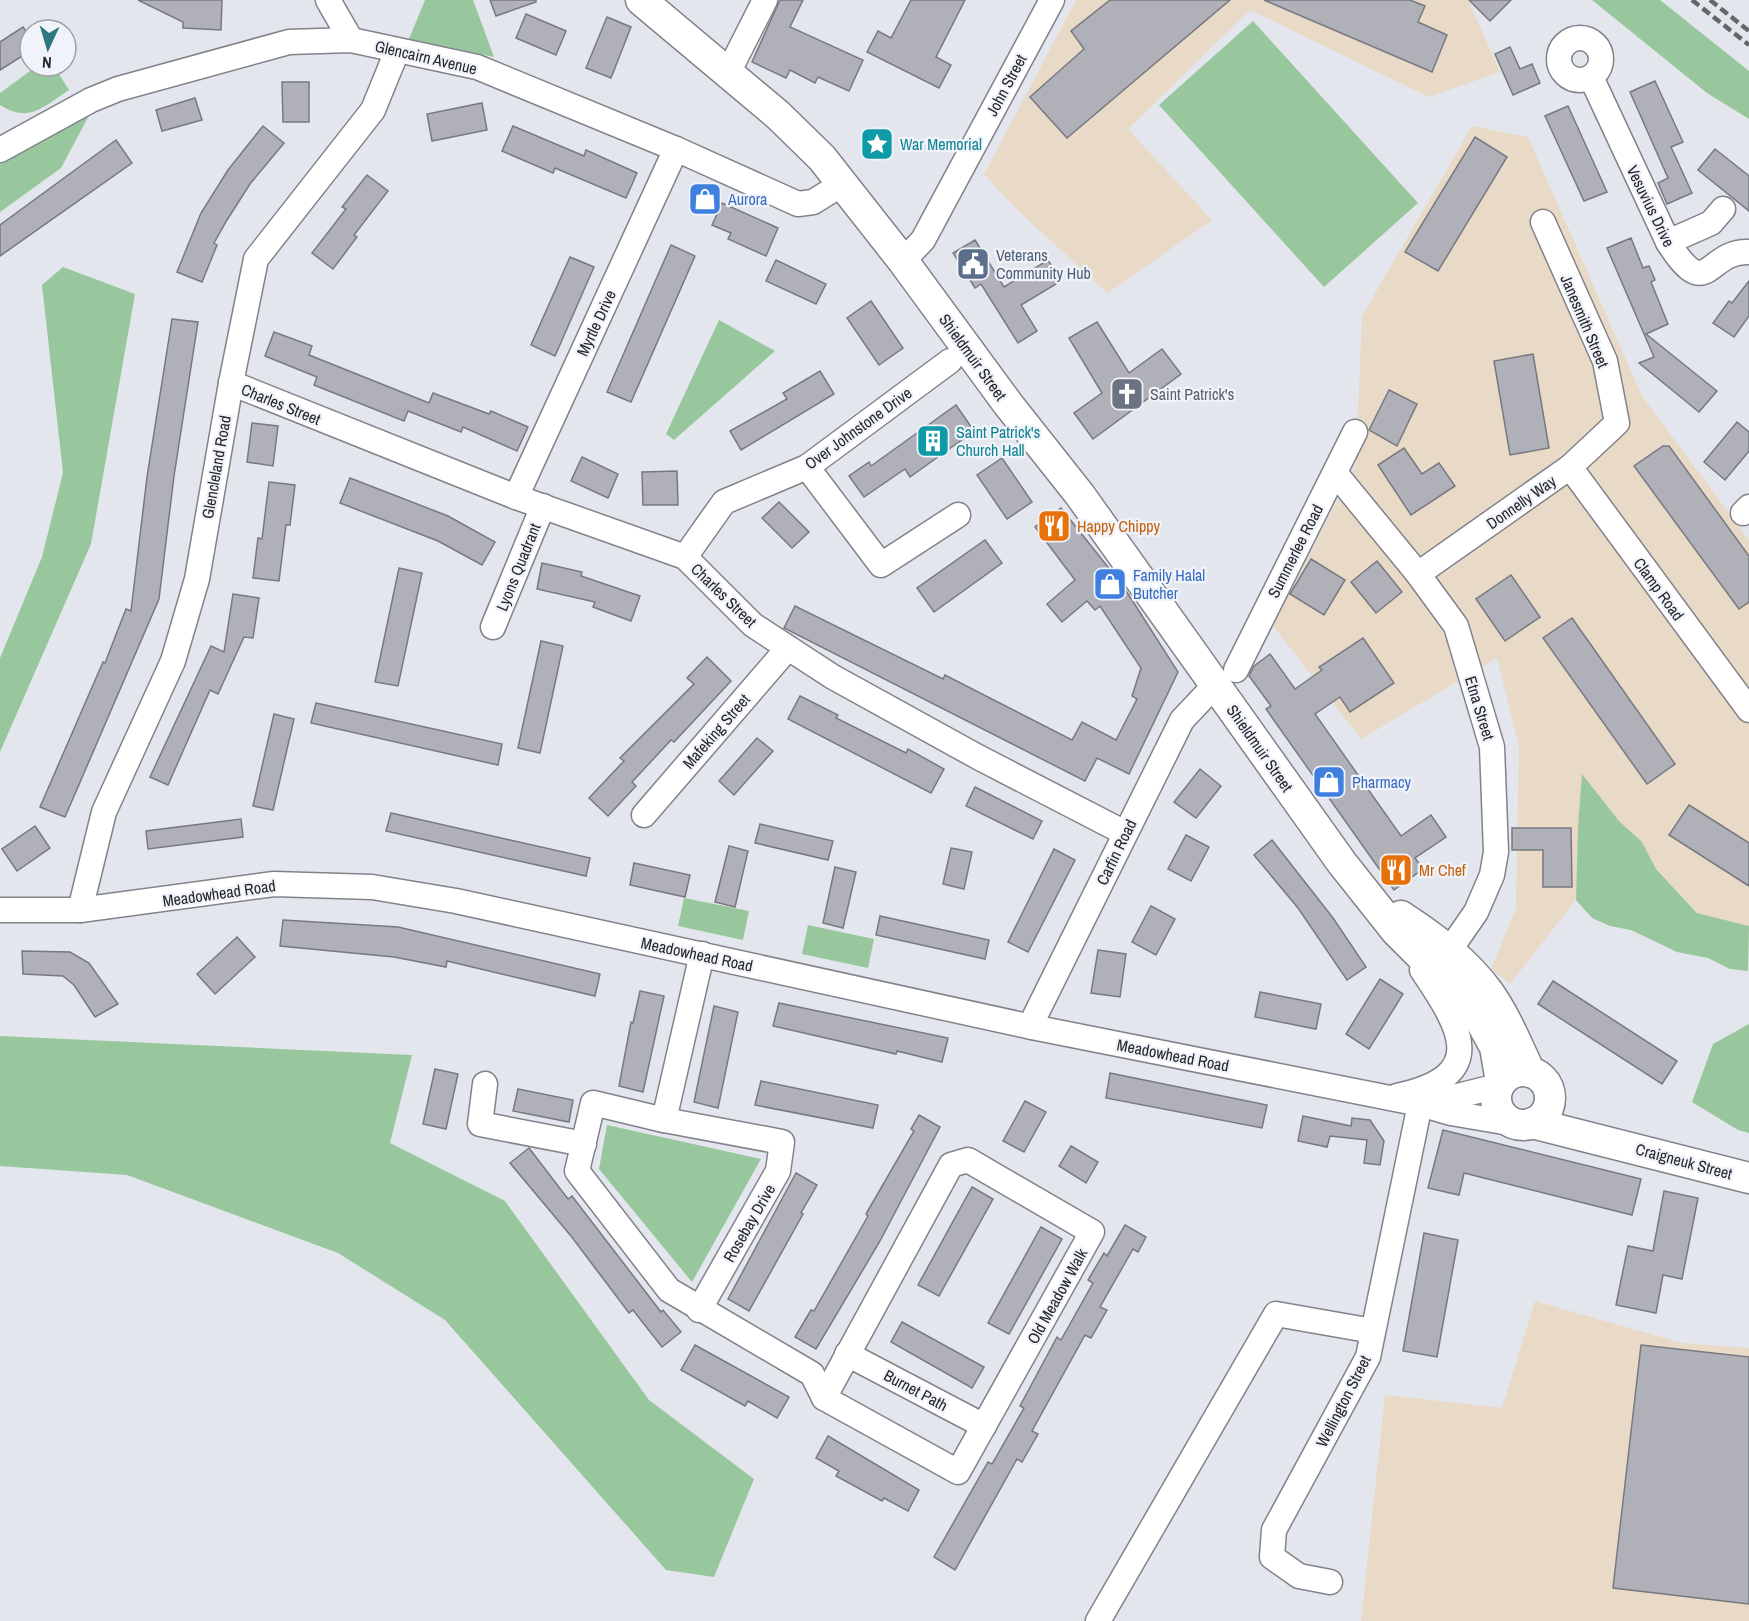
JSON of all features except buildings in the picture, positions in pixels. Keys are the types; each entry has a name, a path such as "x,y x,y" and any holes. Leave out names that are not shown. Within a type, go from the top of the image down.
{"main road":[{"name":"Shieldmuir Street","path":"641,0 778,114 822,158 903,261 1008,404 1226,677 1342,863 1370,895 1396,931 1443,961 1493,998 1539,1082"},
{"name":"Shieldmuir Street","path":"1370,895 1443,961 1486,1028 1498,1058 1500,1084"},
{"path":"1511,1073 1539,1082 1545,1113 1523,1123 1500,1113 1496,1095 1500,1084 1511,1073"},
{"name":"Craigneuk Street","path":"1539,1082 1620,1143"},
{"name":"Craigneuk Street","path":"1523,1123 1620,1143 1749,1178"}],"street":[{"path":"328,0 351,40"},
{"path":"728,73 765,0"},
{"name":"John Street","path":"903,261 923,240 1052,0"},
{"name":"Glencairn Avenue","path":"5,141 118,89 289,42 351,40 477,67 676,149 798,204 813,202 842,184"},
{"name":"Glencleland Road","path":"80,910 104,812 173,661 197,579 231,383 256,259 373,110 397,51"},
{"name":"Vesuvius Drive","path":"1591,77 1668,242 1688,271 1700,272 1714,268 1724,258 1737,251 1749,252"},
{"name":"Myrtle Drive","path":"516,496 676,149"},
{"path":"1668,242 1711,223 1723,209"},
{"name":"Janesmith Street","path":"1543,222 1605,362 1617,423"},
{"name":"Over Johnstone Drive","path":"685,557 724,502 807,467 950,361"},
{"name":"Charles Street","path":"231,383 516,496 685,557 753,625 833,677 978,758 1125,832"},
{"name":"Donnelly Way","path":"1418,574 1570,467 1617,423"},
{"name":"Summerlee Road","path":"1226,677 1336,474 1355,432"},
{"path":"807,467 881,565 958,516"},
{"name":"Clamp Road","path":"1570,467 1749,710"},
{"name":"Etna Street","path":"1336,474 1418,574 1456,626 1492,747 1496,852 1492,875 1484,898 1443,961"},
{"name":"Lyons Quadrant","path":"493,627 543,506"},
{"name":"Mafeking Street","path":"644,815 788,648"},
{"name":"Carfin Road","path":"1032,1028 1035,1016 1182,720 1226,677"},
{"name":"Meadowhead Road","path":"0,910 80,910 274,884 372,887 456,901 1032,1028 1420,1104 1451,1113 1523,1123"},
{"name":"Meadowhead Road","path":"1388,1098 1425,1090 1448,1076 1459,1054 1460,1038 1441,997 1396,931"},
{"path":"664,1120 702,954"},
{"path":"485,1084 480,1124 584,1143"},
{"name":"Meadowhead Road","path":"1420,1104 1451,1100 1500,1084"},
{"name":"Rosebay Drive","path":"699,1310 778,1171 782,1142 664,1120 593,1103 577,1171 669,1290 699,1310 812,1374 824,1398"},
{"name":"Wellington Street","path":"1330,1582 1299,1576 1272,1557 1274,1530 1368,1357 1420,1104"},
{"name":"Old Meadow Walk","path":"968,1160 1092,1232 958,1472 824,1398 951,1165 968,1160"},
{"path":"1098,1621 1276,1314 1373,1331"},
{"name":"Burnet Path","path":"847,1354 984,1426"}],"shaded area":[{"path":"1076,0 1468,0 1500,72 1429,97 1250,10 1128,129 1212,220 1108,293 1015,208 984,174"},
{"path":"1472,126 1528,137 1642,396 1749,540 1749,926 1698,913 1656,869 1642,842 1619,821 1583,775 1578,826 1576,900 1510,984 1491,969 1516,908 1519,747 1497,658 1361,739 1273,626 1356,464 1362,316"},
{"path":"1535,1301 1682,1343 1749,1348 1749,1621 1361,1621 1385,1395 1502,1408"}],"green space":[{"path":"425,0 473,0 494,57 409,39"},
{"path":"1592,0 1660,0 1749,71 1749,119 1707,93"},
{"path":"1253,21 1418,203 1324,287 1159,105"},
{"path":"21,78 62,78 69,90 44,107 28,113 20,113 0,105 0,93"},
{"path":"92,110 61,168 0,212 0,164 74,116"},
{"path":"63,267 135,294 91,544 0,752 0,658 42,557 63,473 42,285"},
{"path":"719,320 775,351 674,440 666,434"},
{"path":"1582,774 1619,821 1642,842 1656,869 1697,913 1749,926 1748,971 1730,969 1708,958 1677,952 1631,930 1610,926 1592,918 1576,900"},
{"path":"684,898 749,911 743,940 678,926"},
{"path":"808,925 874,939 868,968 802,954"},
{"path":"1749,1024 1749,1133 1738,1130 1692,1102 1713,1044"},
{"path":"0,1036 412,1055 390,1143 505,1201 649,1400 754,1479 714,1577 666,1570 445,1320 338,1253 127,1175 0,1166"},
{"path":"607,1125 761,1159 692,1282 599,1169"}],"railway":[{"path":"1692,0 1749,45"},
{"path":"1710,0 1749,31"}],"place":[{"name":"War Memorial","path":"877,144"},
{"name":"Aurora","path":"705,199"},
{"name":"Veterans Community Hub","path":"973,264"},
{"name":"Saint Patrick's","path":"1127,394"},
{"name":"Saint Patrick's Church Hall","path":"933,441"},
{"name":"Happy Chippy","path":"1054,526"},
{"name":"Family Halal Butcher","path":"1110,584"},
{"name":"Pharmacy","path":"1329,782"},
{"name":"Mr Chef","path":"1396,870"}]}
